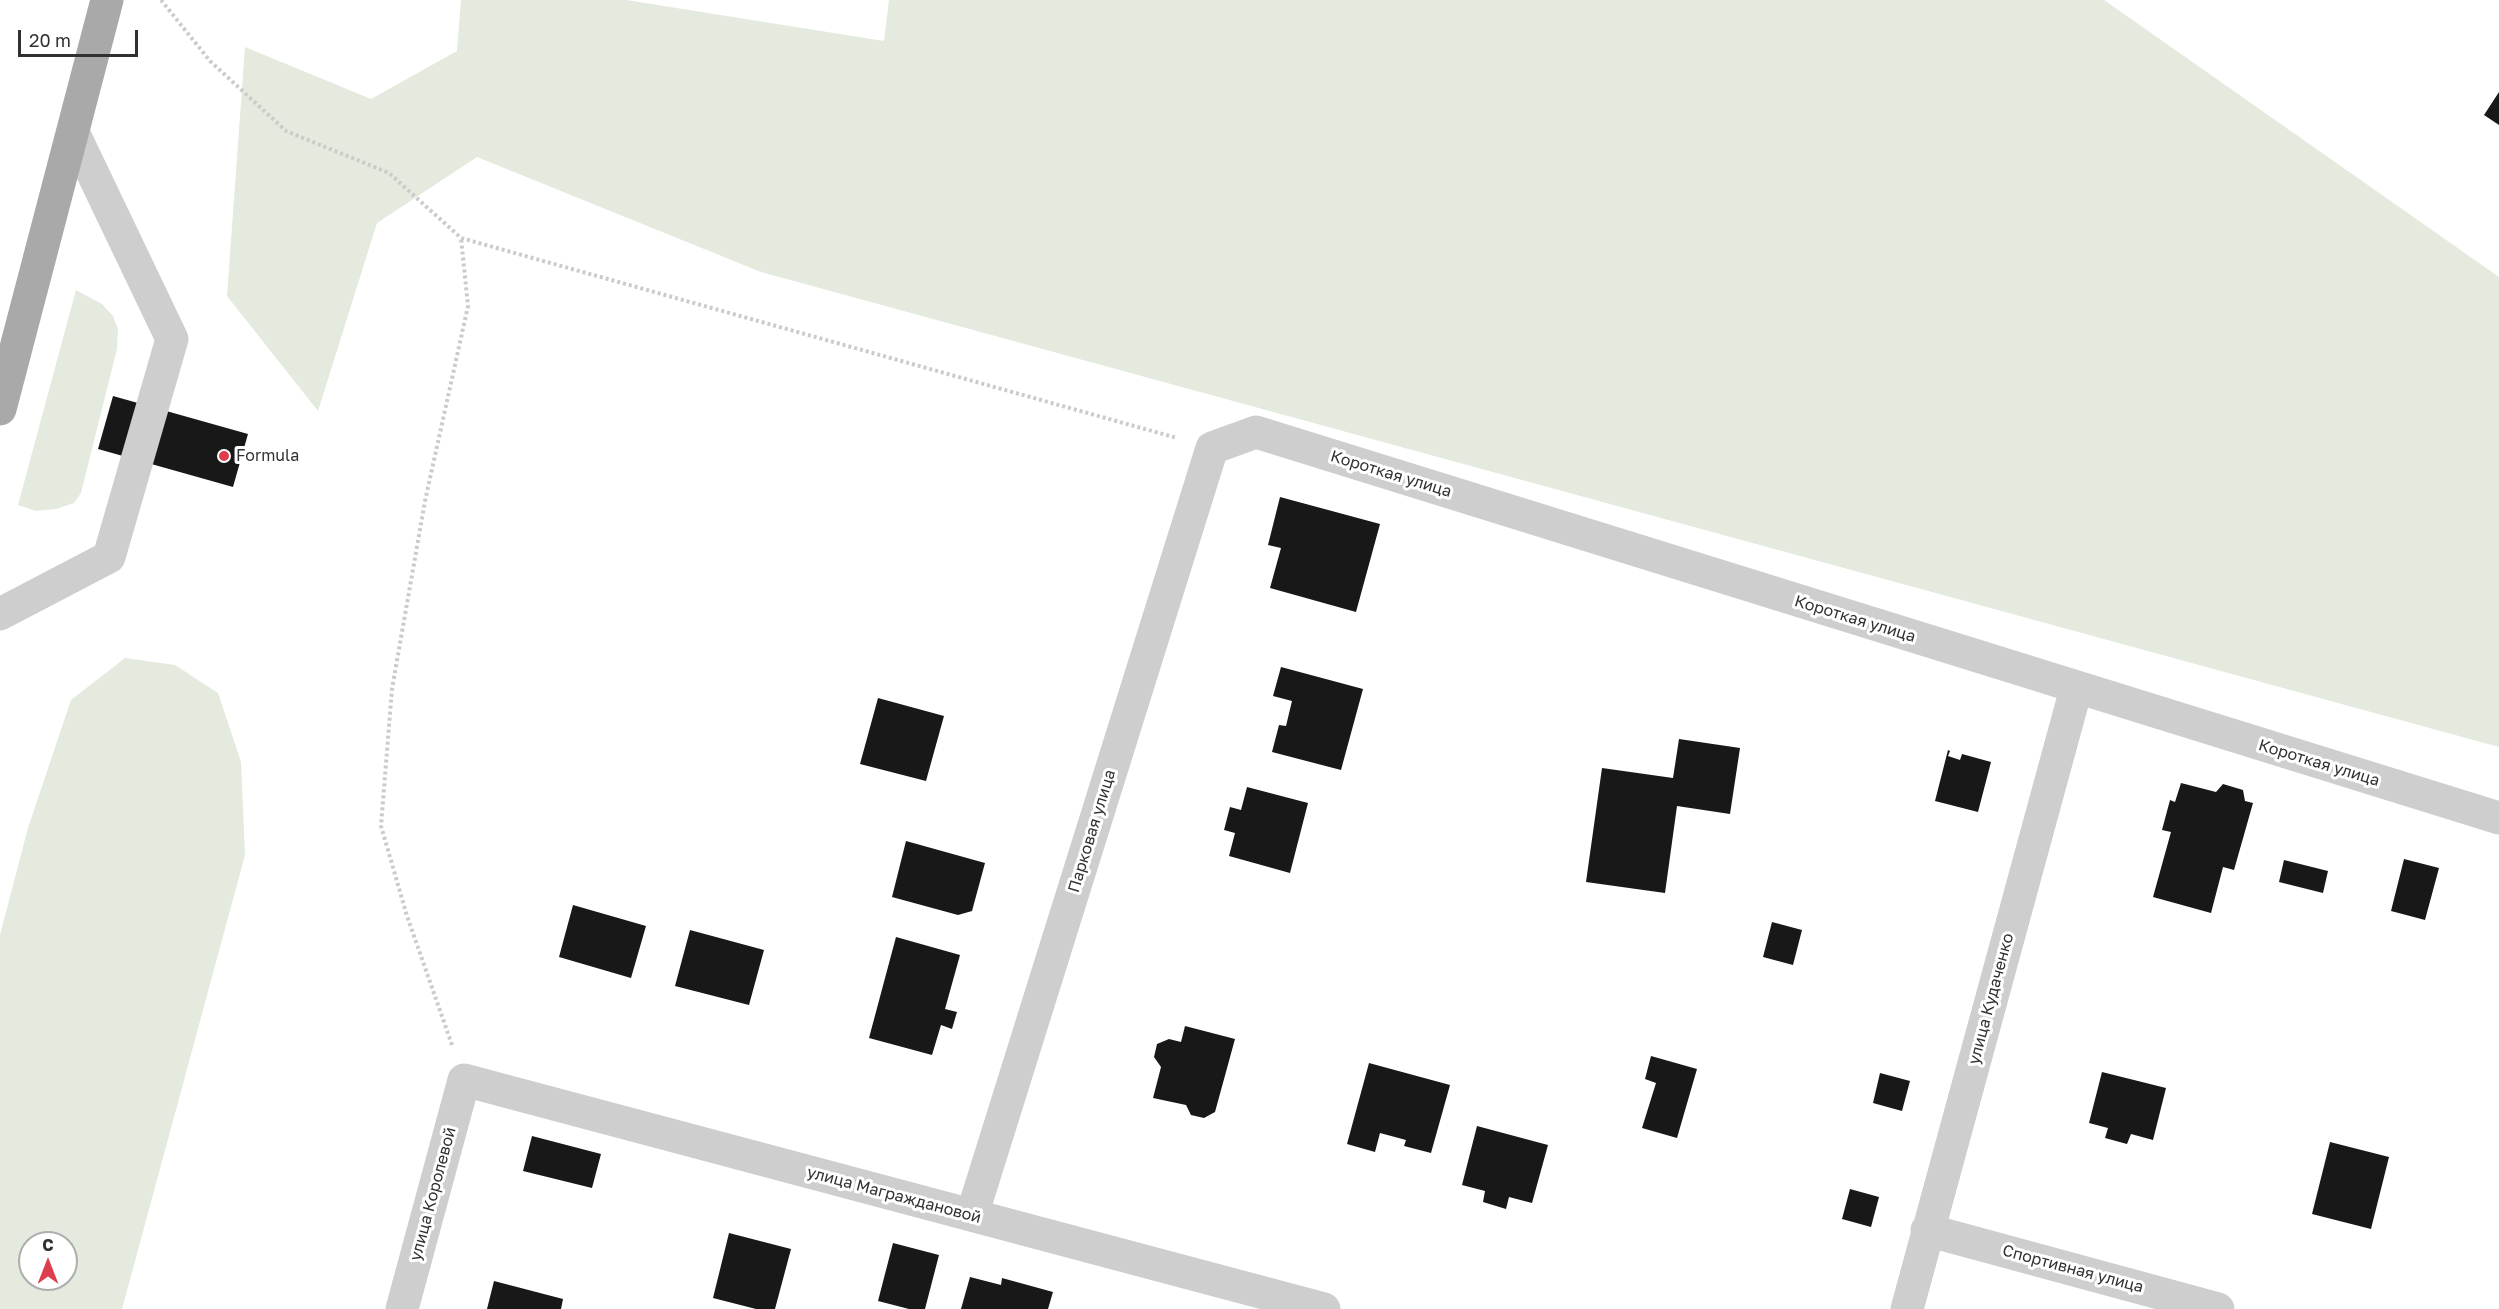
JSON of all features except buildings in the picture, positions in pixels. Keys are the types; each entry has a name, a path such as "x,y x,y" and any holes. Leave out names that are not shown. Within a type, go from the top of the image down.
{"main road":[{"path":"0,409 107,0"}],"street":[{"path":"0,614 110,557 172,339 73,132"},
{"name":"Короткая улица","path":"1212,448 1256,432 2076,689 2499,818"},
{"name":"Парковая улица","path":"972,1215 1212,448"},
{"name":"улица Кудаченко","path":"1908,1309 1927,1230 2076,689"},
{"name":"улица Маграждановой","path":"464,1080 1324,1309"},
{"name":"улица Королевой","path":"402,1309 464,1080"},
{"name":"Спортивная улица","path":"1927,1230 2218,1309"}],"path":[{"path":"161,0 210,61 286,131 389,173 461,238 1212,448"},
{"path":"461,238 468,306 425,501 394,678 381,825 407,916 464,1080"}],"shaded area":[{"path":"461,0 626,0 884,41 889,0 2104,0 2499,277 2499,747 761,272 477,157 377,223 318,411 227,296 245,47 371,99 457,51"},
{"path":"76,290 102,304 113,316 118,329 117,349 81,493 74,503 56,509 36,511 18,505"},
{"path":"125,658 175,665 218,693 241,762 245,855 122,1309 0,1309 0,935 28,828 71,700"}],"place":[{"name":"Formula","path":"224,456"}]}
